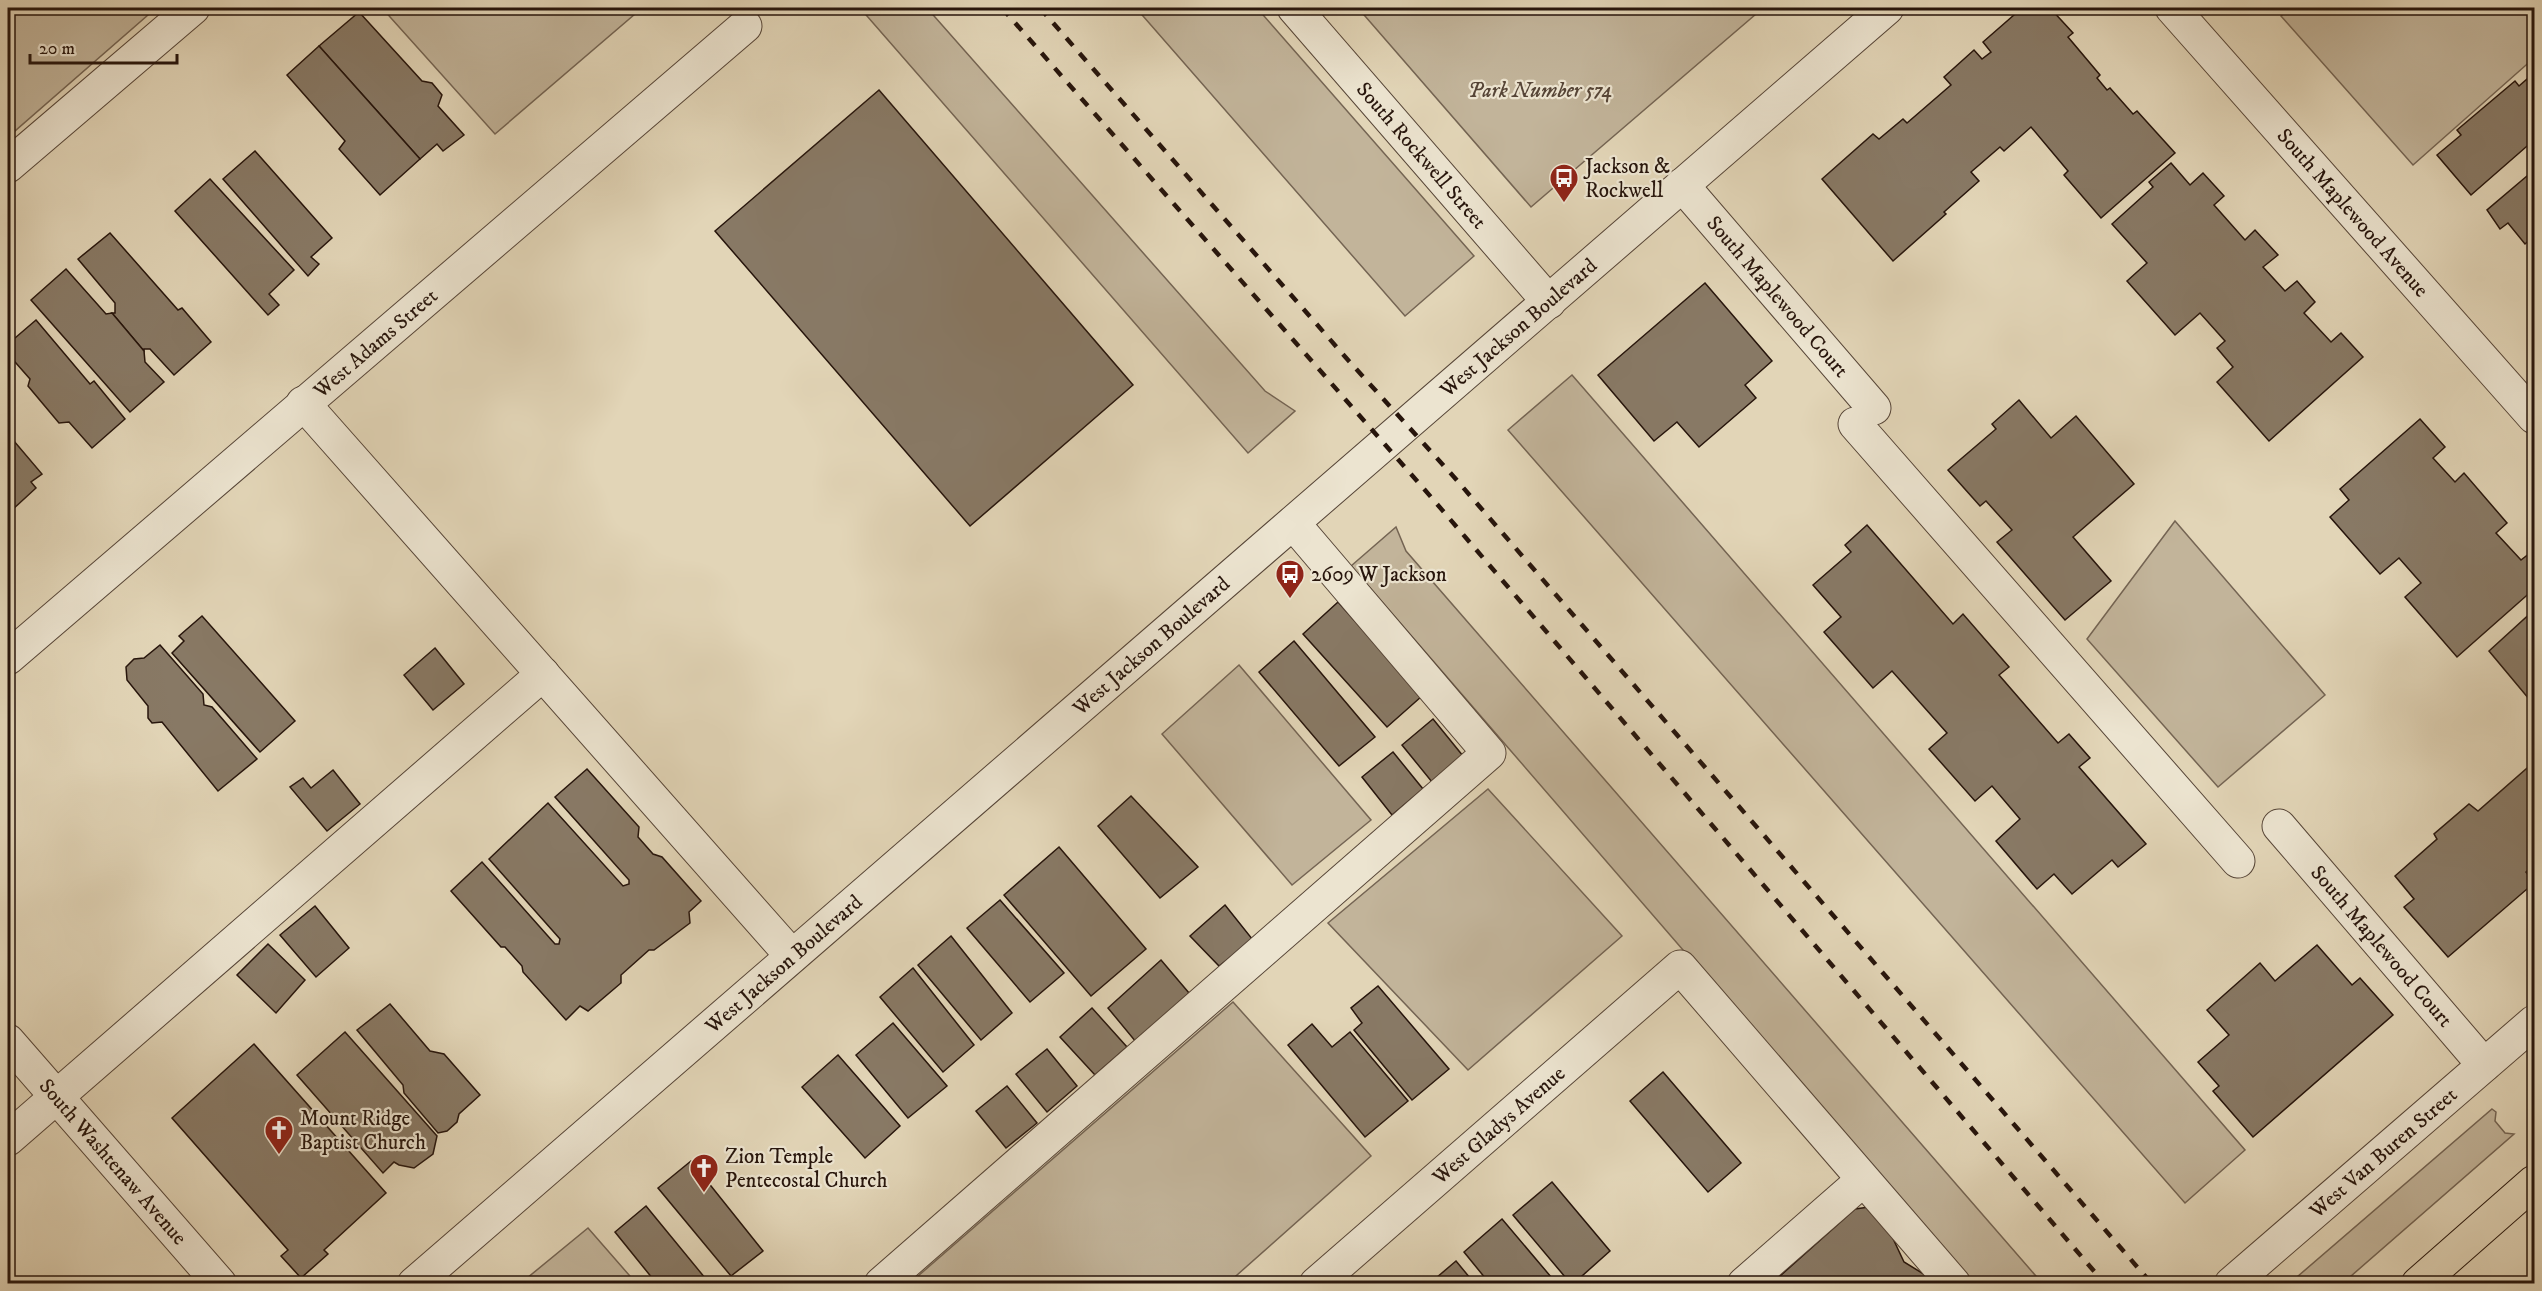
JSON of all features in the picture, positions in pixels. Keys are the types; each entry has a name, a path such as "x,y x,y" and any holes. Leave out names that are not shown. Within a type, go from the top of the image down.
{"highway":[{"path":"2418,1284 2535,1182"}],"street":[{"path":"8,166 193,8"},
{"name":"South Rockwell Street","path":"1294,8 1550,302"},
{"name":"West Jackson Boulevard","path":"414,1284 1887,8"},
{"name":"South Maplewood Avenue","path":"2172,8 2535,417"},
{"name":"West Adams Street","path":"8,658 745,26"},
{"name":"South Maplewood Court","path":"1682,185 1865,416 2238,861"},
{"path":"303,403 792,957"},
{"path":"881,1284 1489,753 1293,523"},
{"path":"8,1139 543,674"},
{"name":"South Maplewood Court","path":"2279,826 2484,1065"},
{"name":"West Gladys Avenue","path":"1316,1284 1680,967 1863,1180"},
{"name":"West Van Buren Street","path":"2231,1284 2535,1022"},
{"name":"South Washtenaw Avenue","path":"8,1041 220,1284"},
{"path":"1743,1284 1863,1180 1954,1284"}],"green space":[{"path":"8,8 156,8 8,137"},
{"path":"382,8 642,8 495,134"},
{"path":"860,8 927,8 1265,391 1295,411 1248,453"},
{"path":"1136,8 1257,8 1474,256 1405,316"},
{"name":"Park Number 574","path":"1358,8 1763,8 1531,207"},
{"path":"2290,8 2534,8 2534,58 2413,165 2281,16"},
{"path":"1572,375 2245,1150 2185,1203 1508,430"},
{"path":"2175,521 2325,695 2218,787 2087,639"},
{"path":"1396,527 1406,551 2042,1283 1971,1283 1351,566"},
{"path":"1239,665 1371,820 1292,885 1162,734"},
{"path":"1488,789 1622,936 1468,1070 1328,923"},
{"path":"1233,1002 1371,1156 1228,1283 910,1283"},
{"path":"2492,1109 2496,1112 2495,1121 2505,1133 2514,1134 2343,1283 2290,1283"},
{"path":"588,1228 636,1283 521,1283"}],"building":[{"path":"2022,8 2050,8 2073,33 2068,37 2100,75 2097,78 2107,90 2110,88 2133,114 2137,111 2175,153 2101,218 2064,175 2068,171 2031,127 2004,151 2000,147 1971,172 1979,181 1893,261 1822,179 1873,134 1879,139 1903,119 1907,123 1951,85 1944,77 1974,50 1982,59 1991,52 1983,42"},
{"path":"359,12 422,81 432,83 442,95 438,106 464,135 443,151 437,144 420,159 319,46"},
{"path":"319,46 420,159 380,195 339,149 345,141 287,75"},
{"path":"2534,73 2534,140 2471,195 2437,155 2461,135 2457,130 2515,81 2519,86"},
{"path":"879,90 1133,385 970,526 715,231"},
{"path":"255,151 332,238 311,257 319,264 308,276 223,179"},
{"path":"2171,163 2190,185 2203,173 2224,196 2214,205 2245,240 2255,230 2278,255 2263,267 2285,291 2297,281 2315,302 2304,313 2331,342 2341,333 2363,357 2269,441 2217,382 2233,367 2217,348 2225,341 2200,313 2175,335 2127,281 2147,263 2112,224 2153,187 2149,182"},
{"path":"2534,170 2534,236 2525,244 2508,223 2500,229 2487,210"},
{"path":"210,179 294,270 269,294 279,305 268,315 175,211"},
{"path":"110,233 178,310 182,308 211,342 174,375 150,349 144,349 144,351 112,313 115,313 115,303 78,259"},
{"path":"66,269 106,314 112,313 144,351 145,362 164,382 130,412 31,300"},
{"path":"1705,283 1772,361 1745,385 1756,398 1699,447 1677,422 1654,441 1598,375"},
{"path":"36,320 90,384 94,381 125,419 92,448 69,422 59,423 28,386 30,379 8,354 8,344"},
{"path":"2019,400 2051,438 2076,416 2134,484 2073,537 2111,581 2065,620 1997,542 2012,530 1986,501 1980,506 1948,470 1996,429 1992,424"},
{"path":"2420,419 2445,447 2433,458 2455,482 2464,473 2507,523 2496,533 2521,560 2530,553 2534,557 2534,589 2457,657 2405,597 2421,583 2399,558 2380,574 2330,517 2349,500 2340,489"},
{"path":"8,434 42,474 31,482 36,488 12,510 8,505"},
{"path":"1867,525 1953,624 1963,614 2009,667 1999,675 2058,743 2069,734 2090,758 2079,767 2146,844 2118,867 2112,860 2072,894 2054,874 2037,889 1996,841 2020,819 1992,786 1975,801 1929,749 1947,733 1892,671 1873,688 1824,632 1841,617 1813,585 1851,552 1845,545"},
{"path":"1338,602 1422,696 1387,727 1303,634"},
{"path":"2534,610 2534,705 2489,651"},
{"path":"202,616 295,721 260,752 172,653 184,641 179,636"},
{"path":"1294,641 1375,737 1339,766 1259,672"},
{"path":"160,645 203,694 204,705 212,707 257,759 218,791 162,722 152,723 148,718 148,706 127,680 126,667 134,659 144,658"},
{"path":"435,648 464,684 433,710 404,675"},
{"path":"1433,719 1463,756 1432,782 1402,745"},
{"path":"1393,752 1423,789 1392,815 1362,777"},
{"path":"2534,762 2534,864 2526,872 2534,883 2448,957 2404,907 2414,899 2395,876 2437,839 2434,834 2469,804 2478,811"},
{"path":"587,769 639,827 638,837 653,854 662,857 701,901 689,912 690,923 654,950 649,950 621,975 621,983 588,1011 580,1006 566,1020 523,972 522,966 505,947 501,947 451,891 482,862 555,944 559,944 560,939 489,859 548,803 623,886 629,884 629,880 555,797"},
{"path":"333,770 360,804 327,831 290,787 303,778 311,788"},
{"path":"1131,796 1198,867 1160,898 1098,826"},
{"path":"1059,847 1146,949 1091,996 1004,895"},
{"path":"1000,900 1064,973 1030,1002 967,928"},
{"path":"1225,905 1253,940 1219,966 1190,936"},
{"path":"315,906 349,948 316,977 280,935"},
{"path":"951,936 1012,1013 981,1040 918,965"},
{"path":"268,944 305,980 276,1013 237,975"},
{"path":"2317,945 2352,985 2360,978 2393,1015 2253,1137 2213,1091 2219,1086 2198,1062 2229,1035 2207,1010 2260,963 2275,981"},
{"path":"1161,960 1189,993 1136,1042 1108,1008"},
{"path":"913,968 974,1045 943,1072 880,997"},
{"path":"1378,986 1449,1069 1412,1100 1354,1030 1362,1023 1351,1008"},
{"path":"390,1004 430,1051 444,1054 480,1095 459,1114 457,1122 447,1131 438,1133 404,1093 403,1085 357,1030"},
{"path":"1092,1008 1127,1047 1095,1075 1060,1037"},
{"path":"893,1023 947,1086 908,1118 856,1055"},
{"path":"1312,1024 1332,1047 1350,1032 1408,1101 1365,1137 1288,1045"},
{"path":"345,1032 437,1136 433,1154 414,1168 394,1162 383,1173 297,1075"},
{"name":"Mount Ridge Baptist Church","path":"254,1044 386,1193 324,1250 328,1254 301,1278 281,1256 288,1250 172,1118"},
{"path":"1047,1049 1077,1086 1047,1112 1016,1074"},
{"path":"838,1055 900,1126 865,1158 802,1087"},
{"path":"1663,1072 1741,1163 1708,1192 1630,1101"},
{"path":"1007,1086 1037,1123 1006,1148 976,1111"},
{"path":"691,1161 763,1251 731,1276 658,1188"},
{"path":"1552,1182 1610,1251 1573,1284 1513,1215"},
{"path":"646,1206 710,1284 657,1284 615,1232"},
{"path":"1869,1207 1888,1228 1904,1262 1940,1284 1771,1284 1855,1209"},
{"path":"1502,1219 1557,1284 1490,1284 1464,1252"},
{"path":"1456,1261 1475,1284 1429,1284"}],"railway":[{"path":"1002,8 1431,497 2105,1284"},
{"path":"1040,8 1348,360 1454,477 2152,1284"}],"place":[{"name":"Jackson & Rockwell","path":"1564,204"},
{"name":"2609 W Jackson","path":"1290,600"},
{"name":"Mount Ridge Baptist Church","path":"279,1156"},
{"name":"Zion Temple Pentecostal Church","path":"704,1194"}]}
